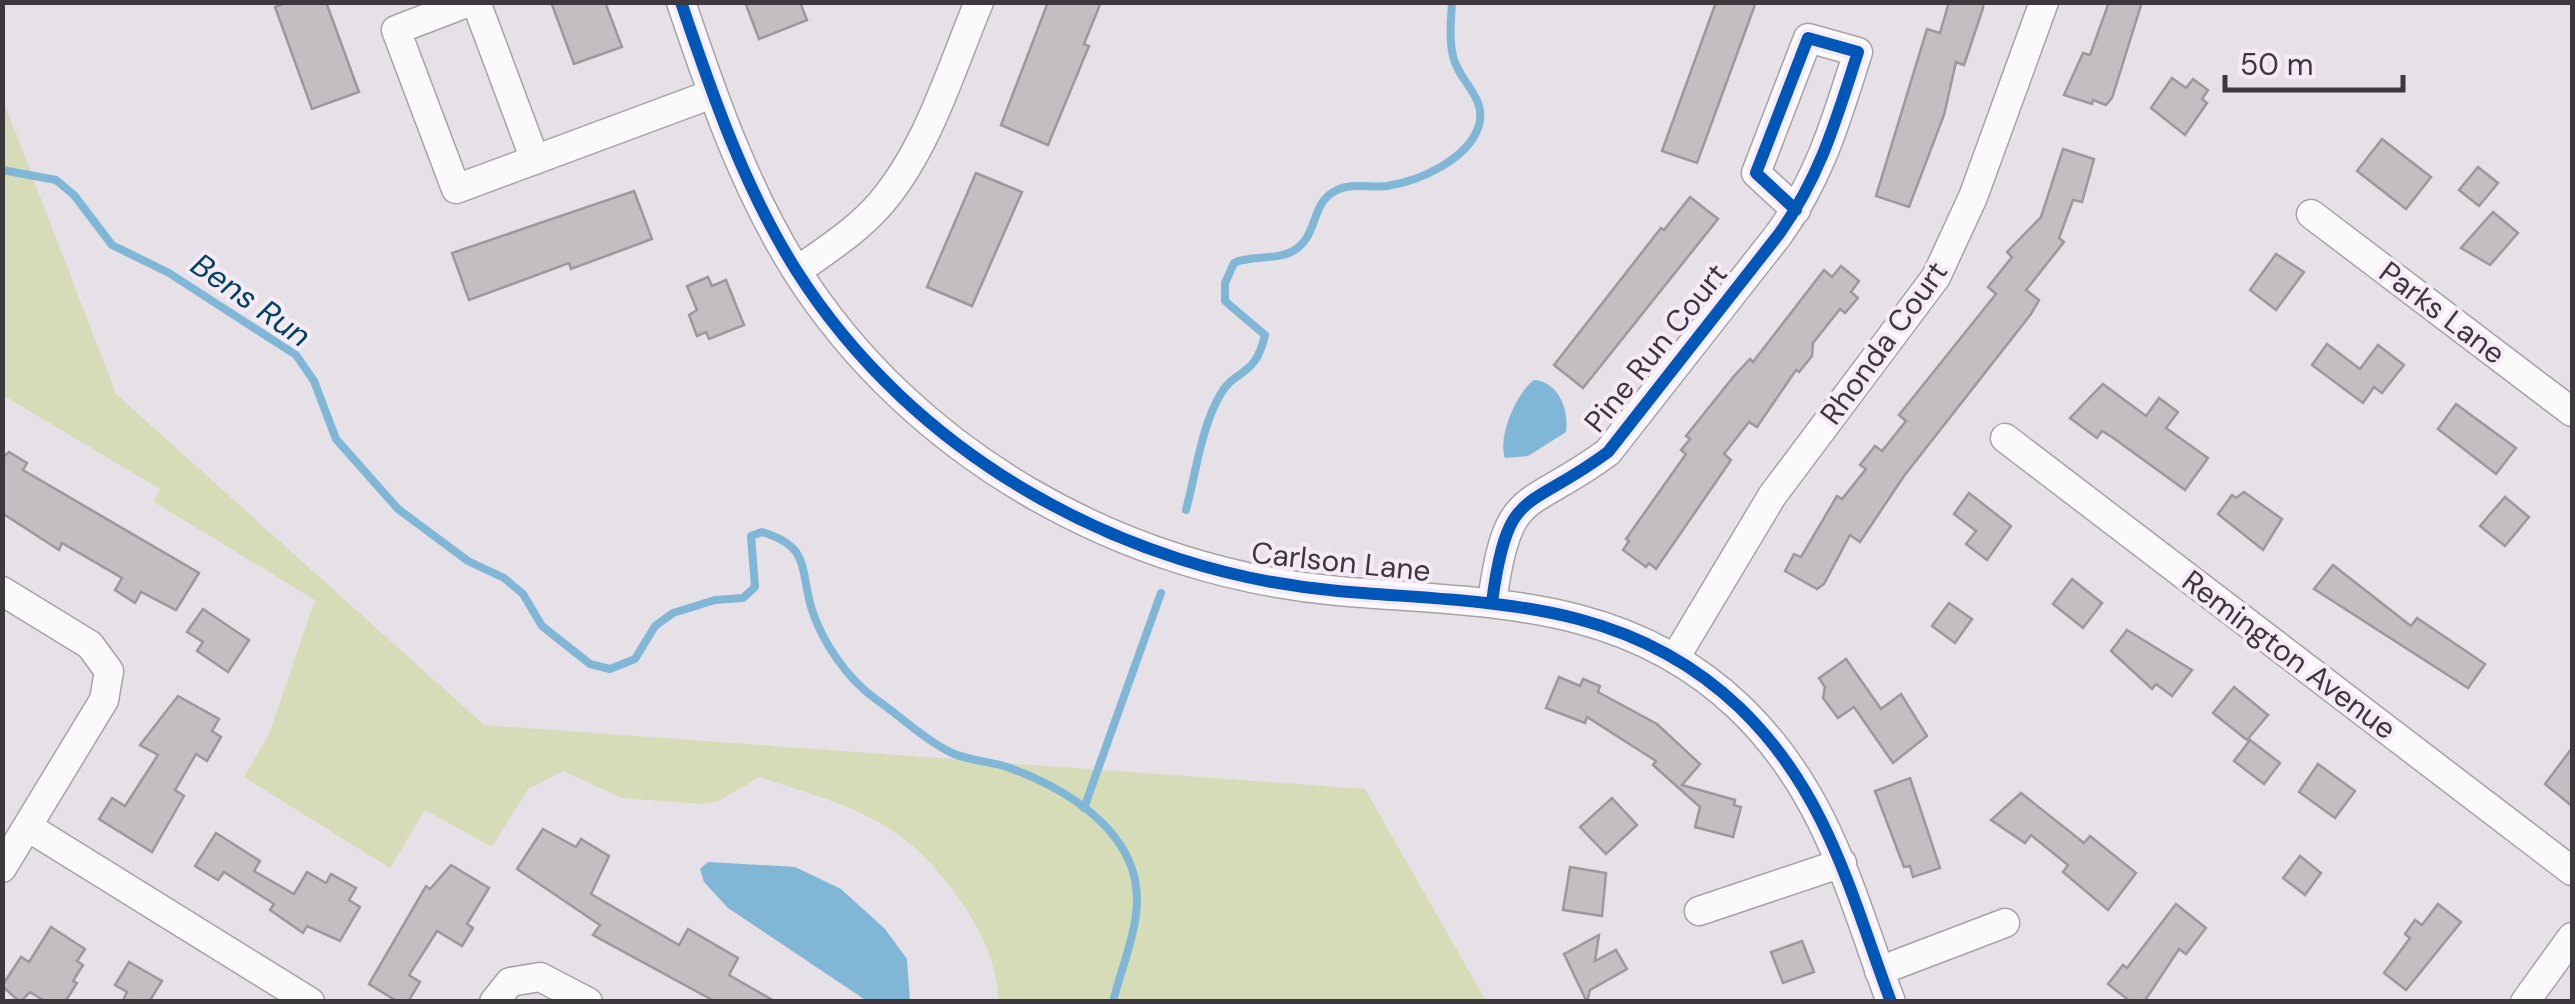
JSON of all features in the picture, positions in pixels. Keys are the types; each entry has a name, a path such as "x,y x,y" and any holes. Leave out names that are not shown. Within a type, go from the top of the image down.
{"street":[{"path":"535,160 473,2 396,30 456,189 535,160 712,94"},
{"name":"Carlson Lane","path":"681,2 712,94 766,215 797,272 844,334 902,395 958,445 1018,488 1090,525 1215,571 1283,585 1492,602 1581,617 1675,658 1736,704 1780,750 1814,802 1842,862 1891,1002"},
{"path":"797,272 850,234 880,204 909,165 979,2"},
{"name":"Rhonda Court","path":"1675,658 1772,496 1936,277 1974,196 2044,2"},
{"name":"Pine Run Court","path":"1492,602 1499,549 1516,514 1543,488 1573,476 1608,452 1796,210 1821,166 1858,52 1808,38 1756,173 1796,210"},
{"name":"Parks Lane","path":"2311,214 2572,412"},
{"name":"Remington Avenue","path":"2005,438 2572,872"},
{"path":"2,591 90,645 102,656 109,671 104,700 2,868"},
{"path":"28,826 310,1002"},
{"path":"1699,912 1842,862"},
{"path":"1880,971 2005,923"},
{"path":"2526,1002 2572,937"},
{"path":"494,1002 510,982 540,977 588,1002"}],"green space":[{"path":"3,100 116,394 484,725 1365,789 1486,1001 998,1001 993,965 979,930 923,855 877,821 852,809 759,777 719,801 702,804 622,798 563,771 528,789 492,847 425,810 390,868 244,777 269,734 315,600 154,502 160,489 3,395"}],"water":[{"path":"1534,380 1550,386 1560,398 1566,432 1528,456 1505,458 1504,439 1510,416 1521,394"},
{"path":"708,862 795,867 841,889 885,929 907,959 910,1001 867,1001 728,908 704,882 700,869"}],"building":[{"path":"288,2 326,2 359,92 312,109 275,7"},
{"path":"551,2 605,2 622,47 574,64"},
{"path":"745,2 800,2 807,20 759,39"},
{"path":"1048,2 1101,2 1084,44 1089,46 1048,145 1001,125"},
{"path":"1716,2 1756,2 1697,163 1662,151"},
{"path":"1949,2 1983,2 1983,8 1964,65 1956,62 1944,115 1909,207 1876,196 1927,29 1940,33"},
{"path":"2109,2 2142,2 2112,98 2106,105 2093,100 2092,104 2064,95 2083,53 2090,55"},
{"path":"2172,78 2186,88 2193,79 2208,90 2202,99 2207,103 2185,135 2151,108"},
{"path":"2382,139 2431,177 2406,209 2357,171"},
{"path":"2063,149 2094,159 2082,202 2073,200 2059,238 2064,242 2026,290 2039,300 2031,314 1904,476 1860,542 1850,535 1824,584 1817,589 1785,571 1794,554 1801,557 1837,496 1842,499 1866,469 1860,465 1875,446 1882,451 1906,421 1899,415 1996,294 1988,287 2012,257 2007,252 2041,217"},
{"path":"2478,167 2498,183 2479,206 2459,190"},
{"path":"976,173 1022,192 972,306 927,287"},
{"path":"634,191 652,239 571,269 569,263 469,300 452,253"},
{"path":"1690,197 1718,219 1583,388 1554,365 1661,228 1664,230"},
{"path":"2493,212 2518,233 2490,265 2461,248"},
{"path":"2276,254 2304,272 2276,310 2250,290"},
{"path":"1841,266 1859,281 1851,292 1858,298 1845,313 1840,309 1813,343 1812,356 1799,372 1796,370 1757,427 1749,422 1724,454 1731,460 1656,569 1649,563 1646,567 1623,550 1629,541 1626,539 1686,454 1681,450 1690,439 1686,436 1734,376 1750,359 1753,362 1824,270 1832,277"},
{"path":"708,277 712,286 726,280 744,325 709,339 706,332 697,336 689,315 697,310 687,286"},
{"path":"2327,344 2360,369 2378,345 2404,365 2382,393 2374,387 2363,403 2312,365"},
{"path":"2103,384 2146,416 2159,398 2178,412 2166,428 2208,458 2185,490 2112,437 2102,431 2097,438 2070,418"},
{"path":"2456,404 2516,448 2496,474 2438,429"},
{"path":"9,452 27,463 23,470 199,573 176,610 141,592 135,603 115,590 122,578 62,543 59,550 2,513 2,458"},
{"path":"2244,492 2282,519 2263,550 2218,514 2232,495 2236,498"},
{"path":"1969,493 2011,526 1987,560 1966,544 1976,531 1954,514"},
{"path":"2505,497 2529,517 2505,546 2480,526"},
{"path":"2333,565 2411,626 2417,618 2485,664 2468,688 2314,589"},
{"path":"2072,579 2102,603 2083,628 2053,604"},
{"path":"1949,603 1972,619 1955,643 1932,626"},
{"path":"203,609 249,640 228,672 197,651 203,642 187,632"},
{"path":"2127,630 2192,670 2172,696 2156,684 2152,689 2111,651"},
{"path":"1846,659 1881,709 1901,694 1927,736 1893,763 1854,707 1838,718 1823,698 1825,687 1819,678"},
{"path":"1559,677 1580,686 1583,679 1600,686 1598,692 1657,724 1700,764 1682,785 1735,800 1734,805 1741,807 1733,837 1695,827 1700,807 1653,765 1656,761 1587,717 1585,723 1546,708"},
{"path":"2234,687 2268,715 2247,740 2213,713"},
{"path":"178,696 219,719 212,731 221,737 207,761 196,754 175,790 184,796 152,852 99,819 112,798 125,806 158,755 140,745"},
{"path":"2250,740 2280,763 2264,784 2234,761"},
{"path":"2572,748 2572,806 2545,784"},
{"path":"2318,764 2355,791 2335,818 2299,792"},
{"path":"1910,778 1940,868 1913,877 1910,866 1904,867 1875,791"},
{"path":"2021,793 2084,843 2090,836 2136,873 2108,910 2063,872 2068,865 2031,835 2025,843 1991,820"},
{"path":"1612,798 1637,825 1606,854 1580,827"},
{"path":"543,829 576,847 581,839 609,856 591,894 679,945 688,929 738,958 729,975 776,1002 716,1002 593,935 600,925 517,869"},
{"path":"216,833 260,861 254,871 294,894 307,872 326,883 331,874 356,888 349,900 360,907 340,941 307,926 303,933 270,910 274,904 224,872 218,880 195,866"},
{"path":"2300,856 2321,873 2305,895 2283,878"},
{"path":"451,865 489,888 467,924 473,928 462,946 437,931 409,975 420,982 408,1002 398,1002 369,984 426,886 430,889"},
{"path":"1570,867 1606,873 1602,916 1563,910"},
{"path":"2176,904 2206,928 2186,954 2179,949 2144,1002 2131,1002 2108,984 2123,965 2127,968"},
{"path":"2438,904 2461,922 2406,990 2384,973 2410,938 2405,934 2415,920 2422,925"},
{"path":"51,927 85,949 77,961 83,965 73,981 77,983 65,1002 46,1002 30,992 20,1002 2,986 21,957 29,962"},
{"path":"1599,935 1595,961 1616,950 1627,969 1590,990 1587,1002 1564,954"},
{"path":"1802,941 1814,972 1783,983 1771,952"},
{"path":"129,962 162,981 149,1002 122,1002 127,992 115,985"}],"waterway":[{"path":"1186,510 1213,408 1226,386 1256,359 1265,335 1225,301 1225,283 1234,263 1293,251 1307,237 1322,204 1335,191 1414,179 1454,158 1474,137 1479,125 1479,106 1453,56 1452,2"},
{"name":"Bens Run","path":"2,170 56,180 74,195 112,245 169,273 296,355 314,381 336,439 398,509 468,561 504,578 523,594 542,626 590,664 610,669 635,659 655,626 673,613 715,600 743,598 755,587 751,536 762,532 788,544 800,560 811,607 822,633 846,671 866,691 942,748 1004,766 1059,790 1093,814 1120,844 1135,879 1137,896 1133,932 1113,1002"},
{"path":"1084,808 1161,593"}],"cycle path":[{"path":"681,2 745,173 796,270 844,336 900,396 962,448 1030,493 1103,530 1179,559 1258,579 1338,591 1500,604 1551,613 1601,626 1649,645 1695,672 1740,708 1795,774 1833,845 1891,1002"},
{"path":"1492,602 1505,537 1514,519 1539,495 1608,452 1794,212 1806,190 1826,146 1858,52 1808,38 1756,173 1796,210"}]}
